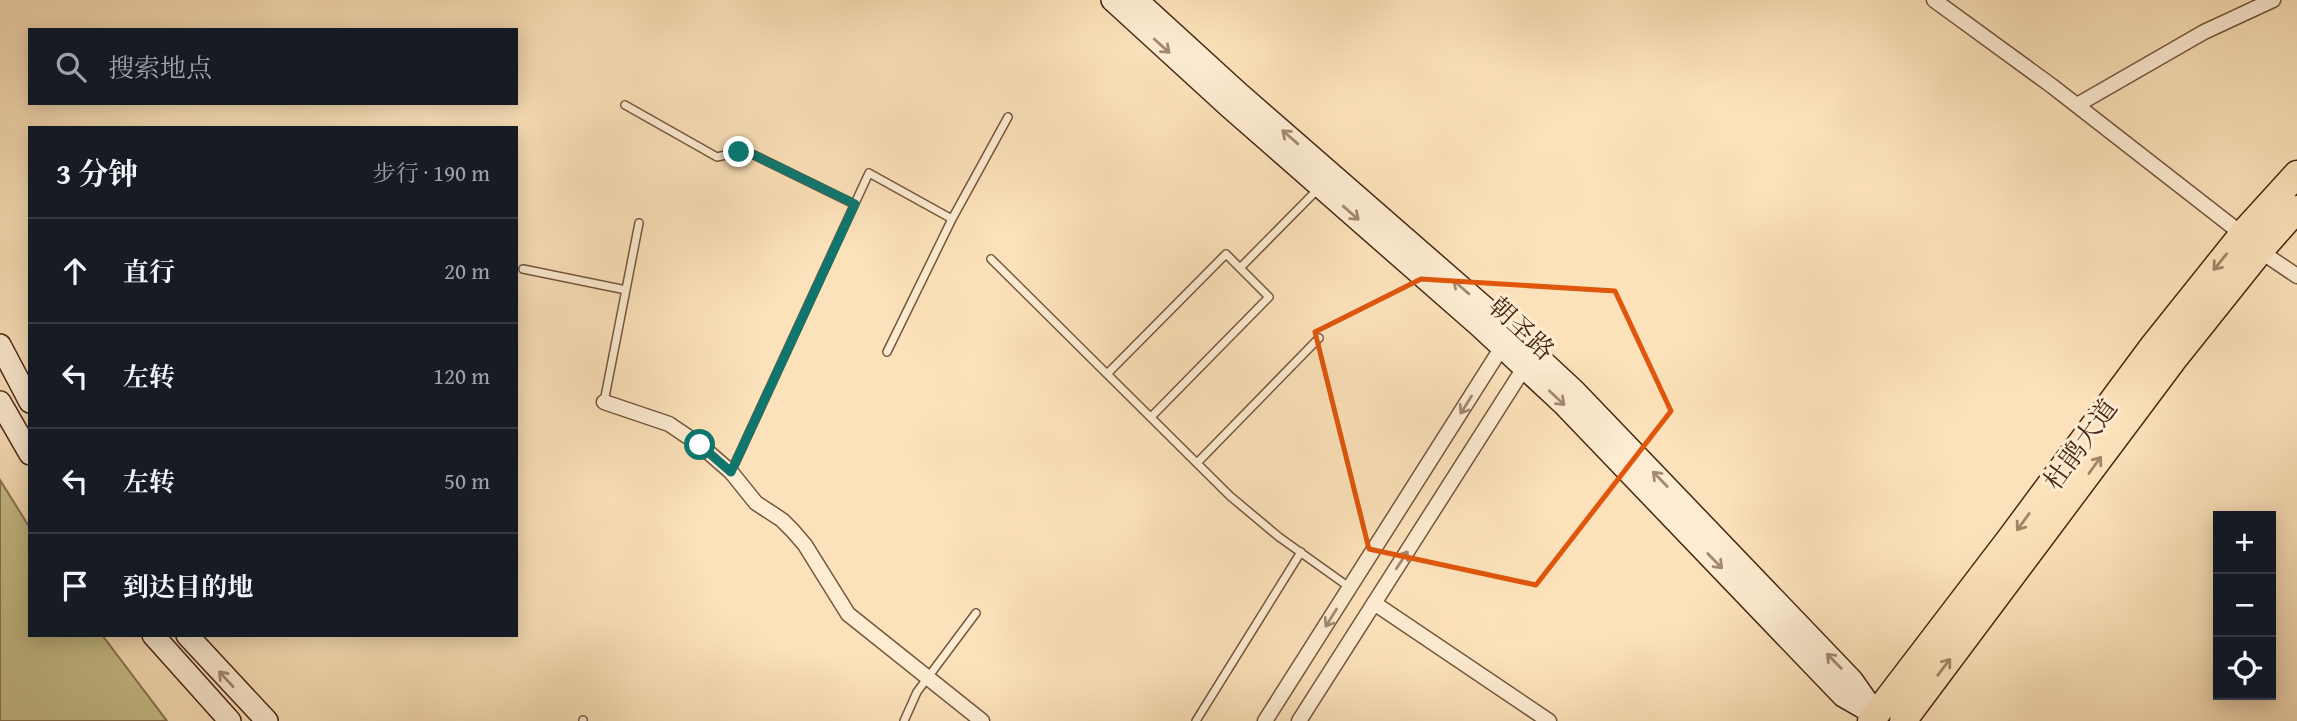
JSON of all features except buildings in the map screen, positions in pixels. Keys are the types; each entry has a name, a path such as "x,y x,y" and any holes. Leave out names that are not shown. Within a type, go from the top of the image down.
{"highway":[{"name":"杜鹃大道","path":"1903,721 2158,381 2297,174"},
{"name":"杜鹃大道","path":"1877,719 2146,355 2251,243 2297,209"}],"main road":[{"name":"朝圣路","path":"1112,0 1563,404 1843,696 1877,719"},
{"name":"朝圣路","path":"1138,0 1240,94 1490,312 1575,391 1852,680 1877,719"},
{"path":"0,345 28,398"},
{"path":"0,402 28,451"},
{"path":"155,637 230,721"},
{"path":"189,637 267,721"}],"street":[{"path":"1934,0 2077,105 2251,243 2297,276"},
{"path":"2077,105 2204,32 2273,0"},
{"path":"1265,721 1502,347"},
{"path":"1299,721 1524,368"},
{"path":"604,402 669,424 700,445 731,472 756,503 782,520 793,531 805,545 848,614 982,721"},
{"path":"1374,603 1549,721"}],"lane":[{"path":"625,105 717,157 739,152 754,155 855,204"},
{"path":"887,352 952,219 1008,117"},
{"path":"731,472 869,173 952,219"},
{"path":"1240,268 1320,187"},
{"path":"604,402 639,223"},
{"path":"1107,374 1226,254 1269,297 1151,417"},
{"path":"990,259 1230,496 1350,588"},
{"path":"523,269 626,290"},
{"path":"1197,463 1319,338"},
{"path":"1196,721 1301,552"},
{"path":"904,721 917,692 976,613"}],"highlighted area":[{"path":"1421,279 1615,291 1671,411 1536,585 1369,549 1315,332"}],"shaded area":[{"path":"0,480 28,525 28,637 104,637 167,721 0,721"}],"route":[{"path":"700,445 731,472 855,204 754,155 739,152"}]}
